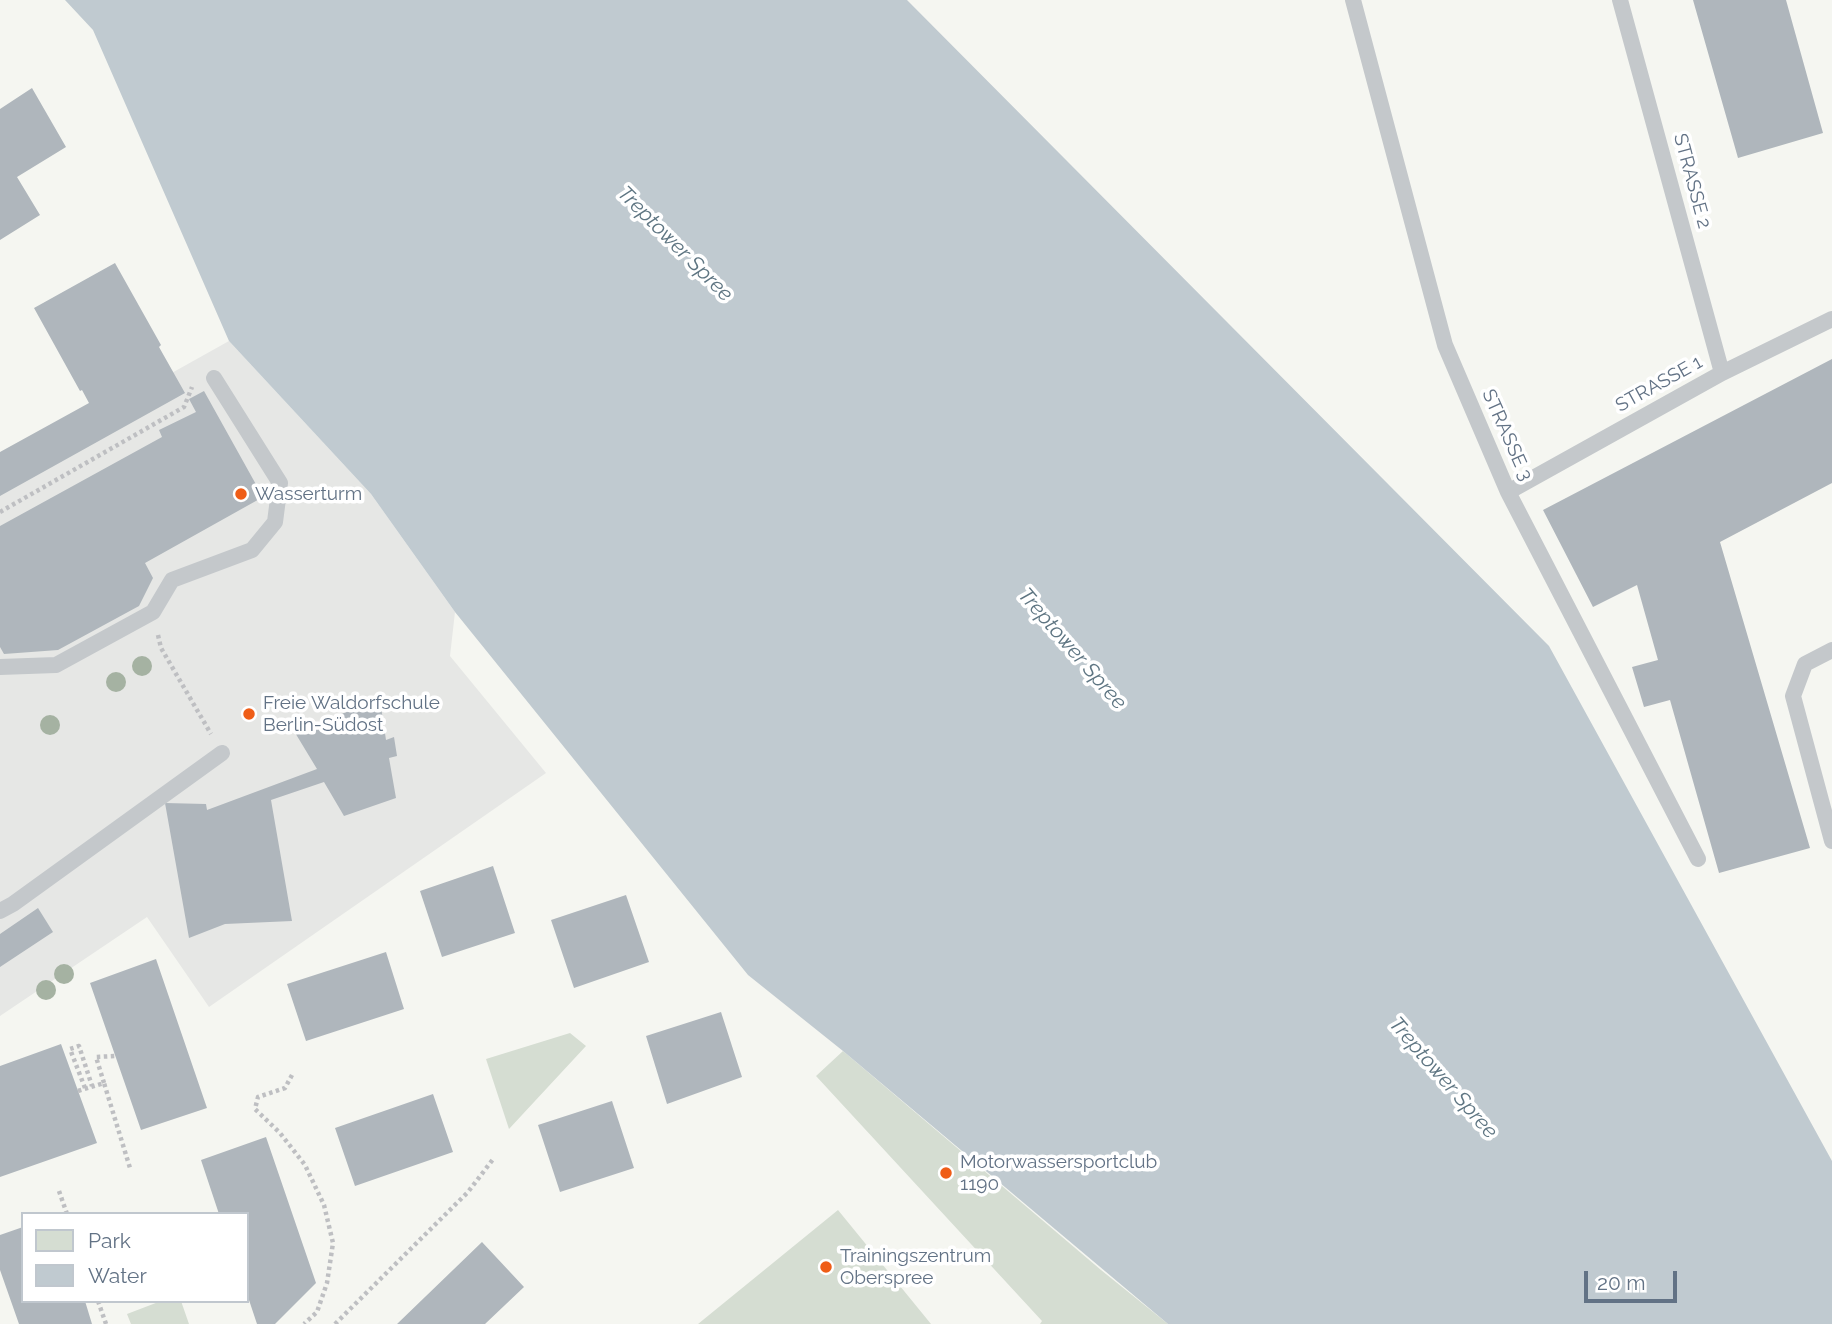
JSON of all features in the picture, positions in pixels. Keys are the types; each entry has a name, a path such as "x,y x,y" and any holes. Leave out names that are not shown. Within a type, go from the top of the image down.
{"lane":[{"name":"STRASSE 3","path":"1353,0 1445,345 1508,492 1698,859"},
{"name":"STRASSE 2","path":"1620,0 1722,373"},
{"name":"STRASSE 1","path":"1508,492 1722,373 1832,319"},
{"path":"0,667 56,664 152,612 173,580 252,550 275,522 279,483 214,378"},
{"path":"1832,650 1805,664 1793,696 1832,841"},
{"path":"0,911 222,753"}],"path":[{"path":"0,512 184,407 191,388 214,378"},
{"path":"152,612 161,648 222,753"},
{"path":"85,1088 70,1049 79,1045 92,1086"},
{"path":"115,1056 96,1057 130,1168"},
{"path":"292,1075 285,1088 258,1097 255,1109 280,1133 306,1165 324,1205 333,1243 327,1283 317,1312 304,1324"},
{"path":"78,1091 104,1083"},
{"path":"335,1324 468,1192 494,1158"},
{"path":"59,1191 66,1212"},
{"path":"99,1303 106,1324"}],"shaded area":[{"name":"Freie Waldorfschule Berlin-Südost","path":"229,341 371,494 455,612 450,656 546,773 209,1007 147,917 0,1016 0,469"}],"green space":[{"path":"570,1033 586,1046 509,1129 486,1059"},
{"name":"Motorwassersportclub 1190","path":"843,1051 1168,1324 1040,1324 1042,1321 816,1076"},
{"name":"Trainingszentrum Oberspree","path":"838,1210 931,1324 698,1324"},
{"path":"156,1303 182,1303 189,1324 131,1324 127,1314"}],"water":[{"name":"Treptower Spree","path":"65,0 907,0 1549,646 1832,1161 1832,1324 1168,1324 843,1051 748,975 455,612 371,494 229,341 93,30"}],"building":[{"path":"1693,0 1786,0 1823,133 1738,158"},
{"path":"32,88 66,147 17,177 40,215 0,240 0,109"},
{"path":"115,263 185,393 0,496 0,452 89,403 34,308"},
{"path":"1832,359 1832,483 1720,542 1810,848 1719,873 1670,700 1644,707 1632,667 1658,660 1637,585 1593,607 1543,510"},
{"path":"204,391 263,497 145,563 153,578 139,606 58,650 4,654 0,647 0,526 162,437 159,430 196,412 189,399"},
{"path":"380,700 386,740 394,737 397,756 389,758 396,798 344,816 324,782 271,800 292,921 225,924 189,938 165,803 206,804 207,810 317,769 294,731"},
{"path":"493,866 515,933 442,957 420,891"},
{"path":"626,895 649,962 574,988 551,920"},
{"path":"38,908 53,932 0,967 0,934"},
{"path":"386,952 404,1009 306,1041 287,984"},
{"path":"156,959 207,1108 141,1130 90,983"},
{"path":"721,1012 742,1077 667,1104 646,1036"},
{"path":"61,1044 97,1143 0,1177 0,1066"},
{"path":"433,1094 453,1152 355,1186 335,1128"},
{"path":"612,1101 634,1168 560,1192 538,1125"},
{"path":"266,1137 316,1283 275,1324 257,1324 248,1297 248,1212 218,1212 201,1160"},
{"path":"21,1228 21,1303 86,1303 92,1324 19,1324 0,1270 0,1235"},
{"path":"482,1242 524,1287 485,1324 397,1324"}],"place":[{"name":"Wasserturm","path":"241,494"},
{"name":"Freie Waldorfschule Berlin-Südost","path":"249,714"},
{"name":"Motorwassersportclub 1190","path":"946,1173"},
{"name":"Trainingszentrum Oberspree","path":"826,1267"}]}
